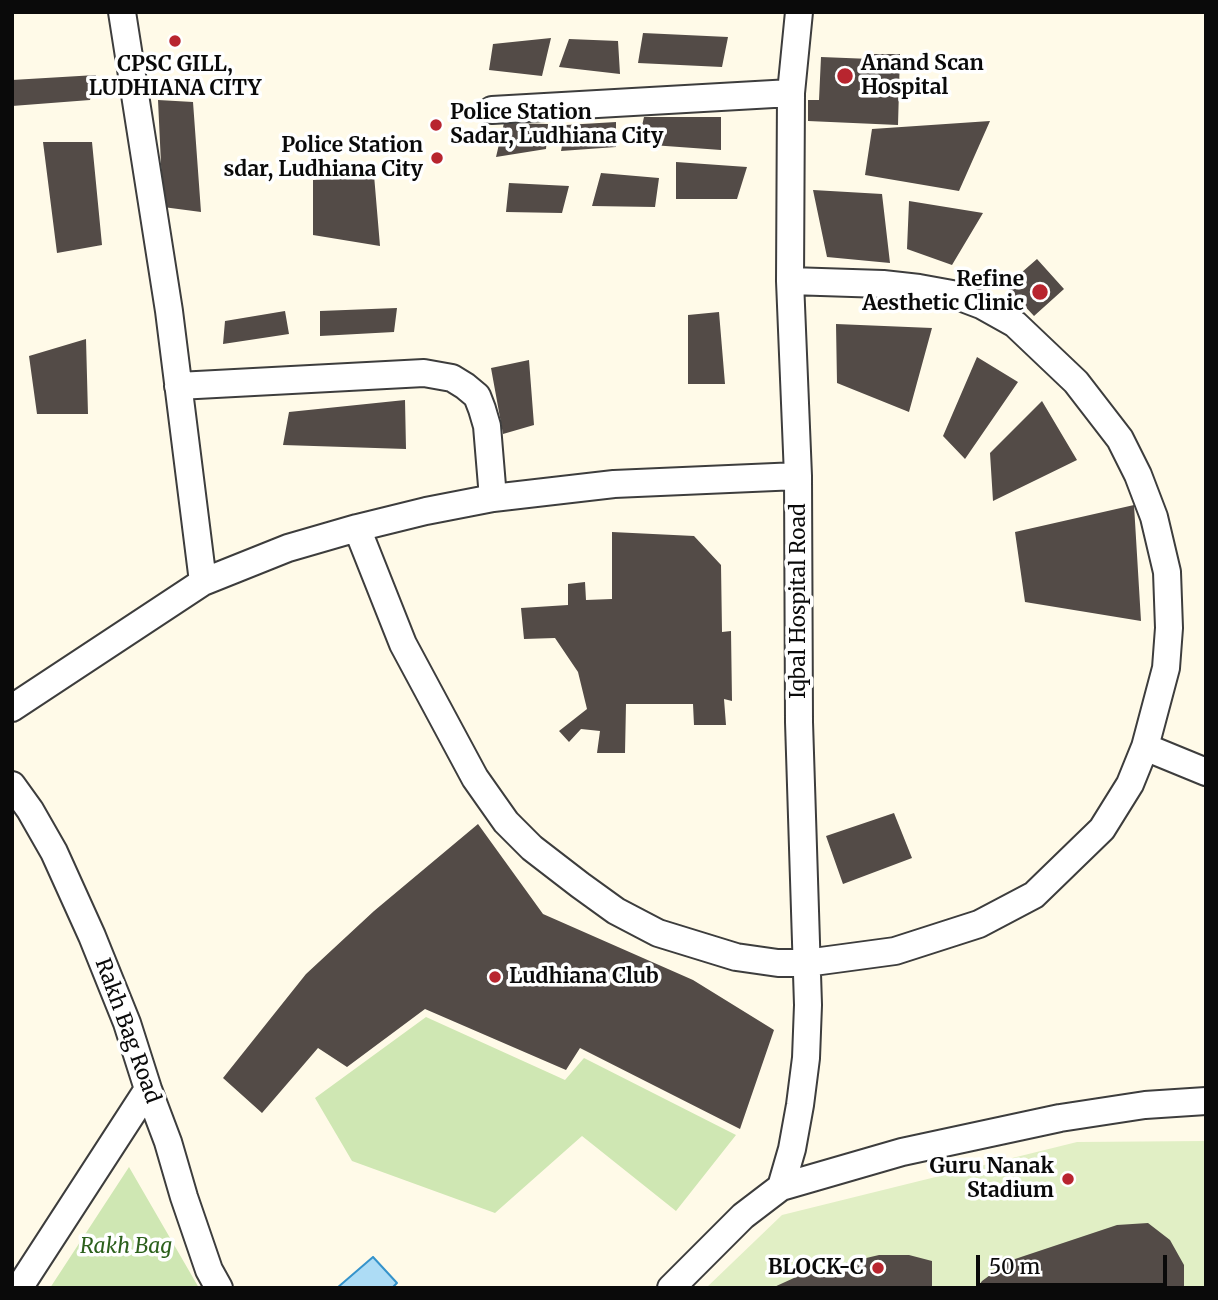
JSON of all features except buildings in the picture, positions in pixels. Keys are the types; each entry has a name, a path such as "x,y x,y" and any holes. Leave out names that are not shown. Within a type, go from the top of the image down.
{"street":[{"path":"122,12 169,311 203,582"},
{"name":"Iqbal Hospital Road","path":"781,1186 792,1149 803,1082 808,1005 799,722 798,476 790,281 791,93 799,12"},
{"path":"492,110 791,93"},
{"path":"356,528 403,644 475,778 506,822 533,849 616,911 658,933 736,957 778,963 806,963 895,951 979,924 1034,895 1102,830 1130,784 1145,747 1166,668 1169,628 1167,572 1154,517 1138,475 1120,439 1076,382 1015,324 981,305 952,294 919,288 790,281"},
{"path":"178,386 424,373 452,378 477,396 482,410 487,426 493,498"},
{"path":"12,708 203,582 288,548 356,528 493,498 614,484 798,476"},
{"path":"1145,747 1206,772"},
{"name":"Rakh Bag Road","path":"12,785 54,852 92,936 127,1023 209,1270 219,1288"},
{"path":"19,1288 148,1089"},
{"path":"671,1288 743,1216 781,1186 902,1152 1060,1118 1144,1105 1206,1101"}],"green space":[{"path":"426,1017 565,1080 584,1058 736,1135 676,1211 582,1136 495,1213 352,1161 315,1098"},
{"name":"Guru Nanak Stadium","path":"1206,1141 1206,1288 706,1288 782,1215 1077,1142"},
{"name":"Rakh Bag","path":"129,1167 199,1288 50,1288"}],"water":[{"path":"373,1257 397,1283 392,1288 337,1288"}],"place":[{"name":"CPSC GILL, LUDHIANA CITY","path":"175,41"},
{"name":"Anand Scan Hospital","path":"845,76"},
{"name":"Police Station Sadar, Ludhiana City","path":"436,125"},
{"name":"Police Station sdar, Ludhiana City","path":"437,158"},
{"name":"Refine Aesthetic Clinic","path":"1040,292"},
{"name":"Ludhiana Club","path":"495,977"},
{"name":"Guru Nanak Stadium","path":"1068,1179"},
{"name":"BLOCK-C","path":"878,1268"}]}
